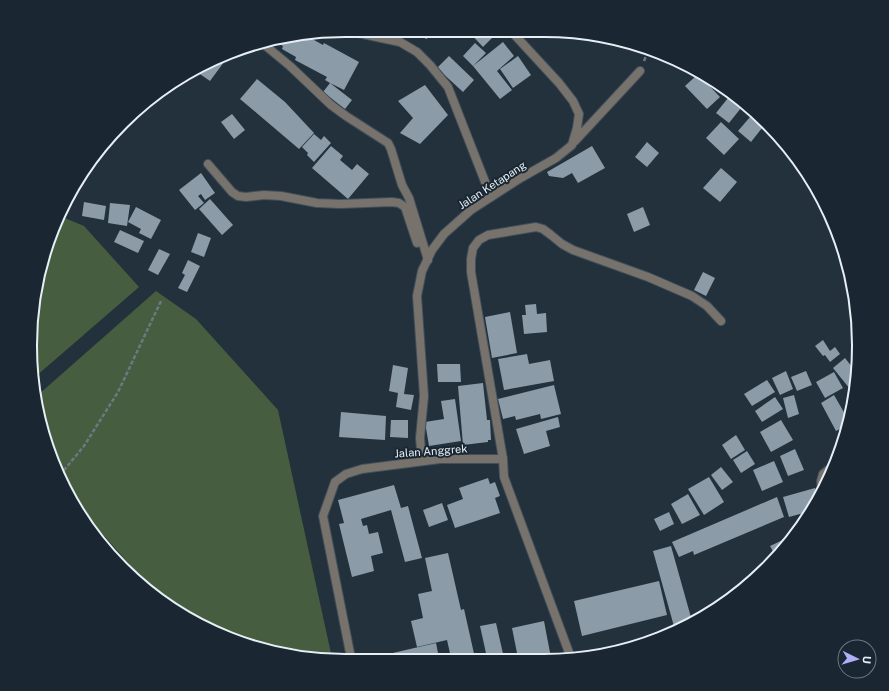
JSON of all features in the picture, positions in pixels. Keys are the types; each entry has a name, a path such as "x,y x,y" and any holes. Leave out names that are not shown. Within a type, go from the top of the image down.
{"street":[{"path":"377,37 400,42 417,52 448,87 491,197"},
{"path":"517,37 559,83 573,101 579,114 572,145"},
{"path":"268,48 290,66 330,105 388,143 402,185 409,198 426,263"},
{"name":"Jalan Ketapang","path":"422,461 420,438 424,396 417,296 422,271 432,250 444,234 471,210 556,158 572,145 640,72"},
{"path":"208,164 232,192 238,196 281,196 317,203 340,204 399,203 406,207 426,263"},
{"path":"568,653 504,477 503,459 472,272 471,259 473,248 479,240 488,235 536,227 542,229 573,250 648,277 692,296 707,306 721,321"},
{"name":"Jalan Anggrek","path":"350,654 323,516 335,482 346,474 362,469 422,461 503,459"}],"path":[{"path":"63,471 84,446 118,392 161,301"}],"green space":[{"path":"65,218 84,226 139,287 39,374 37,346 38,325 43,285 53,246"},
{"path":"156,291 196,319 278,410 331,653 285,648 246,638 227,631 191,613 174,602 137,573 98,529 78,500 60,464 53,445 41,392"}],"building":[{"path":"474,37 493,37 483,47"},
{"path":"313,39 323,45 324,43 359,62 344,90 325,80 327,77 295,60 296,57 282,49 283,46 280,44"},
{"path":"503,42 514,56 497,71 512,90 500,99 473,66"},
{"path":"475,43 486,53 473,66 463,56"},
{"path":"449,56 474,80 463,92 437,68"},
{"path":"518,56 531,75 513,88 500,69"},
{"path":"225,61 210,81 199,74"},
{"path":"695,77 708,85 720,97 707,109 685,86"},
{"path":"257,79 285,102 314,133 299,149 240,99"},
{"path":"330,83 352,100 345,109 323,92"},
{"path":"425,85 448,115 420,144 400,133 413,118 398,101"},
{"path":"728,98 740,109 729,123 716,113"},
{"path":"232,114 245,130 234,139 221,122"},
{"path":"750,117 762,128 751,142 738,131"},
{"path":"721,122 739,139 724,155 706,138"},
{"path":"314,134 321,140 324,136 331,143 314,162 302,147"},
{"path":"647,142 659,153 647,167 635,157"},
{"path":"331,146 343,156 340,160 352,170 357,164 369,174 348,199 312,168"},
{"path":"592,146 605,168 578,183 572,173 563,178 549,176 547,172"},
{"path":"721,168 737,182 720,202 703,188"},
{"path":"201,173 215,193 205,200 201,194 198,196 204,203 195,210 179,190"},
{"path":"210,199 233,225 222,235 199,209"},
{"path":"84,202 106,206 104,220 82,216"},
{"path":"110,203 130,205 127,226 108,223"},
{"path":"136,207 161,220 151,239 139,233 141,229 128,222"},
{"path":"643,207 650,225 634,232 627,214"},
{"path":"120,230 144,241 138,253 114,242"},
{"path":"198,233 211,238 204,257 191,252"},
{"path":"159,249 170,254 158,275 148,270"},
{"path":"188,260 200,266 187,292 178,288 185,275 182,273"},
{"path":"703,272 715,278 706,296 694,290"},
{"path":"536,304 537,314 546,313 547,332 524,334 522,315 526,315 525,305"},
{"path":"510,312 517,353 492,358 485,317"},
{"path":"823,340 830,351 835,347 840,354 830,362 815,346"},
{"path":"527,354 529,364 550,360 554,381 504,390 498,359"},
{"path":"845,358 851,366 849,388 833,368"},
{"path":"437,364 460,364 461,382 438,382"},
{"path":"393,365 408,368 404,394 414,395 411,410 396,407 398,393 389,391"},
{"path":"786,371 793,389 780,395 772,378"},
{"path":"806,371 812,385 797,391 791,377"},
{"path":"834,372 843,388 825,398 816,382"},
{"path":"767,380 775,392 752,406 744,394"},
{"path":"483,383 487,420 490,420 491,440 488,440 488,442 463,445 458,386"},
{"path":"554,385 561,414 541,419 540,414 516,420 515,416 503,419 498,399"},
{"path":"794,395 799,414 788,418 783,398"},
{"path":"834,395 844,413 840,429 836,431 821,403"},
{"path":"775,397 783,409 762,422 755,411"},
{"path":"455,399 461,441 429,446 425,422 444,419 441,401"},
{"path":"341,412 386,416 385,440 339,437"},
{"path":"558,417 560,427 546,431 550,446 524,454 516,429"},
{"path":"391,420 408,420 408,438 390,437"},
{"path":"781,420 793,440 771,452 760,432"},
{"path":"736,435 745,450 731,459 722,445"},
{"path":"795,449 804,470 788,476 780,456"},
{"path":"747,451 755,464 741,473 733,460"},
{"path":"774,461 783,482 762,491 753,470"},
{"path":"721,467 733,482 722,490 711,475"},
{"path":"709,477 724,502 704,515 688,489"},
{"path":"488,478 490,484 495,482 500,496 495,498 500,513 455,528 447,505 463,499 459,488"},
{"path":"394,485 401,508 408,506 422,558 405,562 391,510 361,519 363,526 367,525 369,534 378,532 383,553 371,556 374,571 352,577 339,524 344,523 338,500"},
{"path":"815,488 816,490 802,513 789,517 783,497"},
{"path":"688,494 700,515 682,524 671,504"},
{"path":"777,497 784,517 694,555 693,551 679,557 672,542"},
{"path":"442,503 448,520 429,527 423,510"},
{"path":"669,512 674,524 660,531 654,519"},
{"path":"782,540 773,551 770,546"},
{"path":"671,546 691,617 674,625 653,551"},
{"path":"448,553 461,610 464,609 474,654 450,654 447,640 417,647 411,621 423,618 418,594 432,591 425,558"},
{"path":"659,581 667,615 582,636 574,601"},
{"path":"544,621 550,654 517,654 512,628"},
{"path":"496,623 503,654 486,654 480,626"},
{"path":"436,643 438,654 388,654"}]}
